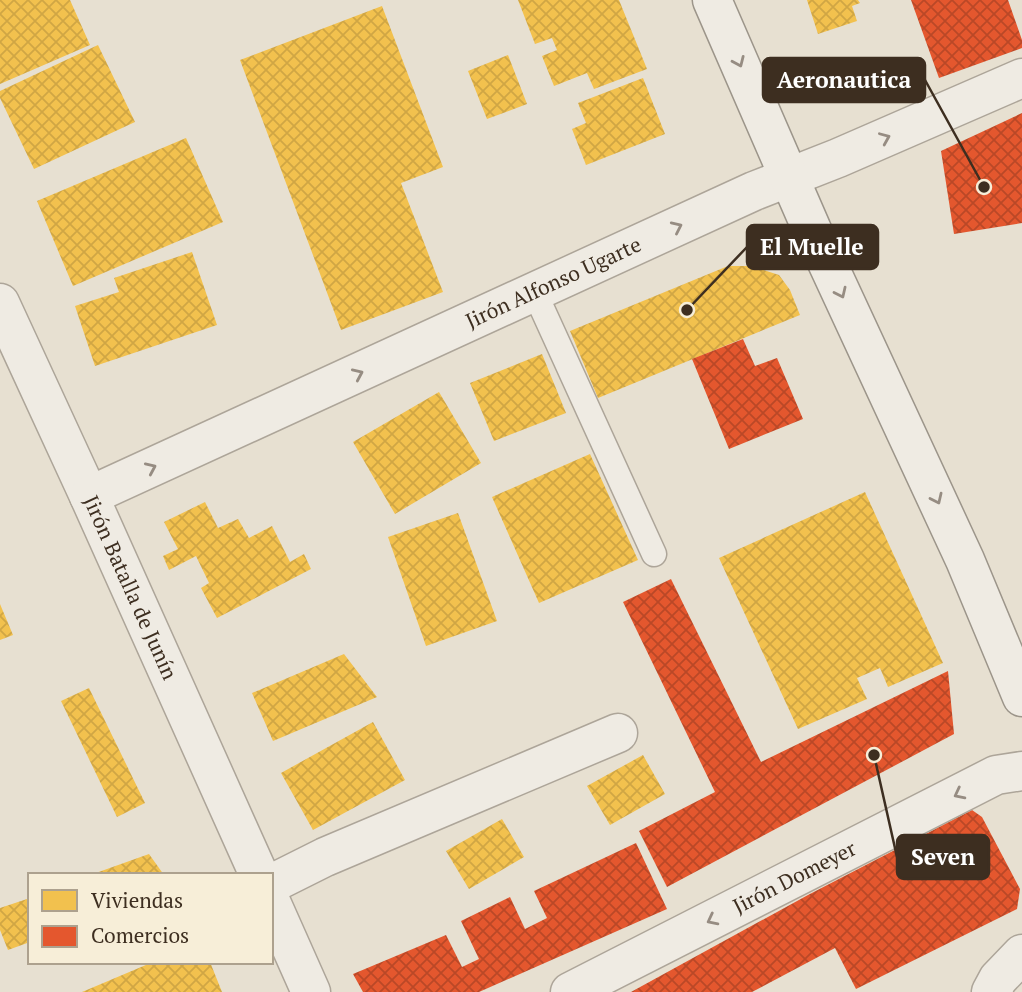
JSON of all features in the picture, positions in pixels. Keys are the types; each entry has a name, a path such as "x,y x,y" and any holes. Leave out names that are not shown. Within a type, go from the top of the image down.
{"street":[{"path":"712,0 812,230 965,560 1022,697"},
{"name":"Jirón Alfonso Ugarte","path":"89,496 754,191 791,178 1022,78"},
{"name":"Jirón Batalla de Junín","path":"0,303 258,873"},
{"path":"273,883 326,857 618,733"},
{"name":"Jirón Domeyer","path":"570,992 996,775 1022,771"},
{"path":"273,906 311,992"},
{"path":"991,992 998,979 1022,954"}],"lane":[{"path":"535,293 654,554"}],"building: Viviendas":[{"path":"0,0 70,0 90,45 0,84"},
{"path":"518,0 619,0 647,69 594,89 587,73 554,86 542,56 557,50 552,38 535,44"},
{"path":"807,0 858,0 860,3 852,6 857,21 818,34"},
{"path":"382,6 443,167 401,183 443,292 341,330 240,60"},
{"path":"98,45 135,122 34,169 0,98 0,91"},
{"path":"508,55 527,104 487,119 468,71"},
{"path":"643,78 665,134 586,165 572,129 586,123 578,103"},
{"path":"186,138 223,222 73,286 37,201"},
{"path":"192,252 217,325 95,366 75,306 119,292 114,278"},
{"path":"728,266 751,266 779,275 790,290 800,315 598,398 570,331"},
{"path":"542,354 566,413 494,441 470,383"},
{"path":"439,392 481,463 395,514 353,442"},
{"path":"590,454 638,560 539,603 492,497"},
{"path":"865,492 943,663 888,687 880,668 857,678 867,699 798,729 719,558"},
{"path":"205,502 218,528 238,519 249,538 272,526 290,562 304,554 311,569 217,618 201,588 209,583 196,556 169,570 163,556 178,549 164,522"},
{"path":"458,513 497,621 426,646 388,537"},
{"path":"0,604 13,635 0,640"},
{"path":"344,654 377,697 273,741 252,693"},
{"path":"89,688 145,803 117,817 61,701"},
{"path":"373,722 405,780 313,830 281,773"},
{"path":"643,755 665,794 610,825 587,786"},
{"path":"502,819 524,857 469,889 446,851"},
{"path":"149,854 163,873 96,873"},
{"path":"28,899 28,943 8,950 0,930 0,908"},
{"path":"148,964 211,964 222,992 82,992"}],"building: Comercios":[{"path":"911,0 1008,0 1022,40 1022,48 939,78"},
{"path":"1022,113 1022,223 954,234 941,151"},
{"path":"743,339 755,366 777,358 803,419 729,449 692,359"},
{"path":"671,579 761,762 948,671 954,734 667,887 639,831 715,792 623,602"},
{"path":"972,810 982,817 1020,889 1017,909 856,989 835,948 752,992 631,992 808,895"},
{"path":"636,843 667,909 479,992 363,992 353,974 446,935 462,967 479,959 461,921 510,897 525,929 547,918 534,891"}],"place":[{"name":"Aeronautica","path":"984,187"},
{"name":"El Muelle","path":"687,310"},
{"name":"Seven","path":"874,755"}]}
